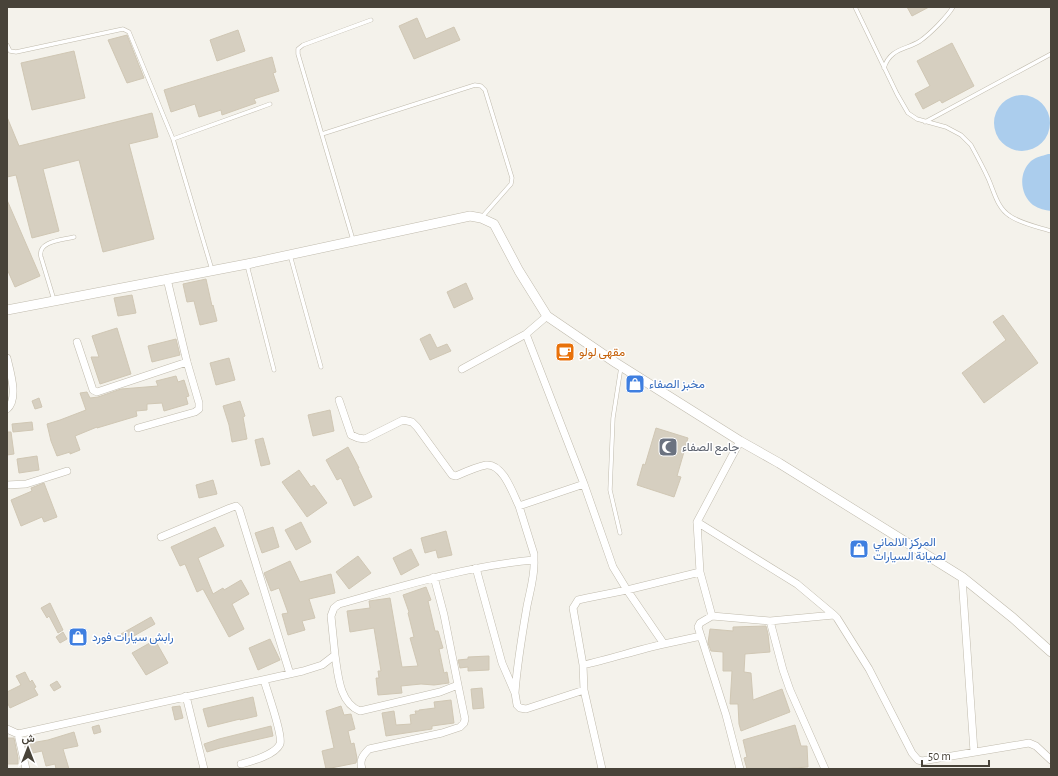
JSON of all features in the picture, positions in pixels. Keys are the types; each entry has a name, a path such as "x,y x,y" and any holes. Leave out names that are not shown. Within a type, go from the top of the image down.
{"street":[{"path":"7,310 247,264 470,216 481,218 494,224 519,271 547,316 621,366 740,441 779,463 962,577 1013,618 1051,652"},
{"path":"138,428 195,412 199,409 199,403 187,362 167,279"},
{"path":"462,369 526,334 547,316"},
{"path":"526,334 584,484 613,567 664,644"},
{"path":"77,342 94,390 97,392 187,362"},
{"path":"7,358 13,398 7,409"},
{"path":"339,400 351,435 365,439 403,420 412,422 452,475 456,476 487,465 497,467 503,474 519,506 534,554 534,569 519,656 515,693"},
{"path":"712,616 700,572 697,522 740,441"},
{"path":"7,485 26,484 67,471"},
{"path":"519,506 584,484"},
{"path":"161,537 230,508 236,506 240,509 290,674"},
{"path":"697,522 797,584 837,618 869,669 915,758 922,761 1029,743 1036,746 1051,760"},
{"path":"458,685 440,692 360,711 354,708 349,704 342,692 334,655 331,616 334,608 339,604 434,577 476,568 534,560"},
{"path":"476,568 502,663 515,693 517,705 520,708 526,709 584,690"},
{"path":"602,769 584,690 583,665 573,608 578,600 627,590 700,572"},
{"path":"362,769 362,757 369,749 442,733 460,727 464,723 465,719 444,615 434,577"},
{"path":"962,577 974,752"},
{"path":"740,769 726,715 698,625 712,616 770,621 834,615"},
{"path":"770,621 783,670 825,769"},
{"path":"583,665 625,655 642,649 701,636"},
{"path":"7,729 18,734 264,680 303,671 322,664 334,655"},
{"path":"241,764 260,758 276,749 280,744 280,734 264,680"},
{"path":"186,696 204,769"},
{"path":"18,734 26,769"}],"lane":[{"path":"855,7 904,108 911,116 925,122 954,130 971,145 989,180 998,203 1009,216 1051,231"},
{"path":"884,68 886,60 903,48 919,41 936,26 953,7"},
{"path":"354,241 298,54 298,49 303,45 371,20"},
{"path":"7,45 10,51 16,52 123,29 126,30 130,35 173,139 212,270"},
{"path":"925,122 1051,54"},
{"path":"322,134 475,85 481,86 485,90 512,178 511,184 481,218"},
{"path":"173,139 270,104"},
{"path":"54,301 41,257 41,248 44,245 74,237"},
{"path":"290,254 322,367"},
{"path":"247,264 274,370"},
{"path":"620,533 610,483 613,418 621,366"}],"water":[{"path":"1016,95 1028,95 1038,99 1046,107 1050,117 1050,129 1046,139 1038,147 1028,151 1016,151 1006,147 998,139 994,129 994,117 998,107 1006,99"},
{"path":"1051,154 1051,211 1033,205 1025,196 1022,184 1024,172 1031,161"}],"building":[{"path":"907,7 929,7 912,16"},
{"path":"417,18 426,39 454,27 460,40 414,59 399,26"},
{"path":"238,30 245,51 217,61 210,40"},
{"path":"127,35 144,78 127,83 108,40"},
{"path":"952,43 974,86 942,103 940,100 923,109 915,94 930,86 917,61"},
{"path":"74,51 85,98 32,110 21,63"},
{"path":"272,57 276,72 273,73 279,91 254,99 256,103 222,115 221,110 199,117 195,104 171,112 164,90"},
{"path":"152,113 158,137 129,144 154,239 103,252 79,160 43,169 59,231 32,238 16,175 7,177 7,117 19,146"},
{"path":"7,200 40,276 15,287 7,269"},
{"path":"206,279 217,321 200,325 194,301 187,302 183,284"},
{"path":"466,283 473,299 454,308 447,292"},
{"path":"132,295 136,313 118,316 114,298"},
{"path":"1003,315 1038,363 984,403 962,373 1006,340 993,322"},
{"path":"117,328 131,374 100,384 91,357 99,357 92,336"},
{"path":"430,334 437,348 447,344 451,351 430,360 420,339"},
{"path":"176,339 180,355 152,362 148,346"},
{"path":"229,358 235,380 216,385 210,363"},
{"path":"176,376 178,382 184,380 189,396 186,397 188,404 164,411 162,403 147,404 147,410 136,411 137,416 97,427 75,436 80,450 70,454 70,452 57,456 51,441 47,424 86,410 80,393 87,392 90,398 98,397 121,389 158,386 156,381"},
{"path":"39,398 42,407 35,409 32,401"},
{"path":"240,401 245,416 243,417 247,439 232,442 229,425 223,406"},
{"path":"330,410 334,431 313,436 308,415"},
{"path":"32,422 33,430 13,432 12,424"},
{"path":"656,428 688,438 677,476 681,477 674,497 637,485 643,464 645,465"},
{"path":"7,432 11,432 14,454 7,455"},
{"path":"263,438 270,464 261,466 255,440"},
{"path":"348,447 372,497 354,506 341,478 337,480 326,460"},
{"path":"37,456 39,470 19,473 17,459"},
{"path":"299,470 311,487 314,485 327,503 307,517 282,482"},
{"path":"213,480 217,494 199,498 196,485"},
{"path":"44,483 57,517 44,522 42,517 21,526 11,500 32,491 31,488"},
{"path":"301,522 311,542 296,550 285,530"},
{"path":"215,527 224,546 198,558 213,594 223,588 224,590 241,580 249,594 232,604 244,629 229,637 203,589 197,592 185,564 180,566 171,547"},
{"path":"273,527 279,547 262,553 255,533"},
{"path":"446,531 452,555 438,558 436,550 425,553 421,538"},
{"path":"411,549 419,565 401,575 393,558"},
{"path":"358,556 371,573 349,589 336,572"},
{"path":"290,561 300,582 331,574 335,593 309,599 315,618 302,621 305,630 288,635 282,614 288,613 279,588 271,591 264,573"},
{"path":"426,587 431,600 428,601 435,631 438,631 443,648 439,649 444,673 447,672 449,683 401,686 402,693 378,695 376,678 379,678 378,671 381,671 374,628 350,632 347,611 370,608 369,601 390,598 402,667 418,666 410,638 414,637 409,612 403,595"},
{"path":"50,603 63,630 58,633 49,616 47,618 41,608"},
{"path":"151,617 155,624 125,641 121,634"},
{"path":"766,626 770,652 745,654 744,672 751,673 753,700 782,689 790,712 741,731 739,724 738,704 730,704 732,671 723,671 723,652 711,651 708,643 710,629 733,631 733,627"},
{"path":"63,632 67,639 60,643 56,637"},
{"path":"270,639 280,660 258,670 249,648"},
{"path":"155,640 168,663 146,675 132,653"},
{"path":"489,656 489,670 468,671 468,667 460,668 458,660 468,659 468,657"},
{"path":"25,672 30,682 32,680 36,687 34,688 38,695 10,708 7,702 7,692 21,685 16,676"},
{"path":"57,681 61,687 54,691 50,685"},
{"path":"482,688 484,708 473,709 471,689"},
{"path":"253,697 257,716 208,727 203,709"},
{"path":"451,700 454,723 432,726 432,729 386,736 382,713 394,711 396,725 411,724 410,715 416,714 415,711 435,708 434,702"},
{"path":"180,706 183,718 175,720 172,707"},
{"path":"341,706 344,715 351,714 355,729 348,731 351,744 354,743 357,758 356,763 326,769 322,751 334,748 326,711"},
{"path":"99,725 101,732 94,734 92,727"},
{"path":"795,725 801,746 807,746 808,767 747,769 744,758 747,757 743,740"},
{"path":"271,726 273,736 207,752 204,744 219,739"},
{"path":"74,732 78,746 63,749 69,769 56,769 55,764 46,766 42,751 28,754 25,744 48,740"},
{"path":"7,738 14,738 18,764 7,764"}],"place":[{"name":"مقهى لولو","path":"565,352"},
{"name":"مخبز الصفاء","path":"635,384"},
{"name":"جامع الصفاء","path":"668,447"},
{"name":"المركز الالماني لصيانة السيارات","path":"859,549"},
{"name":"رابش سيارات فورد","path":"78,637"}]}
